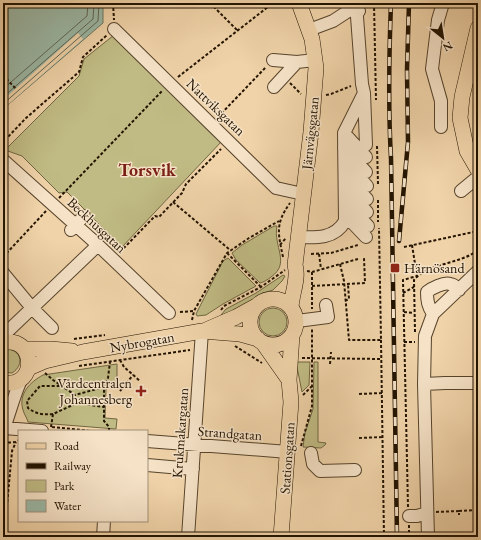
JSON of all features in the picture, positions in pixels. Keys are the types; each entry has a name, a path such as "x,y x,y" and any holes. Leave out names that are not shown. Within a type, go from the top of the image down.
{"main road":[{"name":"Järnvägsgatan","path":"274,299 281,291 287,263 314,102 316,68 312,39 299,3"},
{"path":"478,28 475,57 462,97 460,118 467,151 478,170"},
{"name":"Järnvägsgatan","path":"287,263 297,274 292,296 293,321"},
{"path":"268,299 274,299 286,302 293,321 282,343 270,345 260,341 253,333 250,319 256,306 268,299"},
{"name":"Nybrogatan","path":"3,383 10,384 31,373 45,362 236,317 256,306"},
{"name":"Stationsgatan","path":"281,537 291,402 289,380 293,321"},
{"name":"Nybrogatan","path":"200,325 240,334 260,341"},
{"name":"Stationsgatan","path":"260,341 289,380"},
{"name":"Nybrogatan","path":"3,343 13,342 22,347 83,352"},
{"path":"22,347 28,355 31,373"}],"street":[{"path":"441,127 441,100 432,69 438,20 443,3"},
{"path":"309,30 333,20 356,5 362,84 372,143"},
{"name":"Nattviksgatan","path":"114,28 276,188 298,193"},
{"path":"273,60 297,62 315,60"},
{"path":"274,87 297,62"},
{"path":"292,238 320,238 333,233 345,221 344,133 364,92"},
{"path":"344,133 366,157"},
{"path":"344,148 366,172"},
{"name":"Beckhusgatan","path":"3,160 52,204 73,228 98,245 169,313"},
{"path":"345,161 372,186"},
{"path":"345,175 367,199"},
{"path":"461,191 478,178"},
{"path":"345,188 367,212"},
{"path":"345,201 367,237"},
{"path":"345,215 367,237"},
{"path":"73,228 84,216"},
{"path":"3,339 8,331 18,321 98,245"},
{"path":"428,537 424,384 425,336 433,314 478,272"},
{"path":"3,273 32,308 52,328"},
{"path":"433,314 429,307 427,292 448,283 453,284 459,290"},
{"path":"293,321 328,317 326,305"},
{"path":"18,321 16,335 22,347"},
{"name":"Krukmakargatan","path":"188,537 201,348 200,325"},
{"path":"18,432 3,433 11,411 14,395 31,373"},
{"path":"424,384 478,383"},
{"path":"36,430 47,429"},
{"name":"Strandgatan","path":"148,440 288,452"},
{"path":"311,453 312,464 320,471 355,470"},
{"path":"148,465 193,469"},
{"path":"409,516 417,516 427,513"},
{"path":"103,537 104,522"}],"path":[{"path":"3,145 7,138 26,118 80,72 82,57 114,28 113,3"},
{"path":"210,3 237,30"},
{"path":"3,257 52,204 170,83 273,3"},
{"path":"374,3 376,102"},
{"path":"211,124 273,60"},
{"path":"3,75 16,89"},
{"path":"284,77 305,98"},
{"path":"322,95 332,94 354,84"},
{"path":"113,260 155,216 159,216 182,193 186,184 229,141 236,129 236,125"},
{"path":"372,143 372,186"},
{"path":"219,314 224,306 261,287 284,270 287,263 278,237 280,221 283,212 298,193"},
{"path":"378,194 384,537"},
{"path":"173,202 230,250"},
{"path":"283,212 286,216"},
{"path":"200,325 192,320 194,311 227,253 280,221"},
{"path":"404,247 478,232"},
{"path":"311,254 331,253 367,237 379,240"},
{"path":"280,245 292,238"},
{"path":"409,537 403,280 417,276 412,245"},
{"path":"227,253 261,287"},
{"path":"319,254 321,269"},
{"path":"312,286 365,284 364,258"},
{"path":"312,312 312,272 358,259"},
{"path":"340,264 344,285 348,340 381,340"},
{"path":"345,301 348,299 348,284"},
{"path":"403,293 414,287"},
{"path":"169,313 194,311"},
{"path":"404,312 414,313"},
{"path":"312,325 312,358"},
{"path":"71,339 110,334"},
{"path":"231,344 252,356 265,367"},
{"path":"72,367 201,348"},
{"path":"330,364 331,352"},
{"path":"297,358 381,359"},
{"path":"120,360 124,367 140,381"},
{"path":"109,430 109,427 104,420 104,387 108,378 110,362"},
{"path":"31,373 50,370"},
{"path":"31,373 63,386 76,395 104,387"},
{"path":"120,391 133,375"},
{"path":"63,386 40,386 27,401 28,408 33,412 44,415 53,414 77,403 104,407"},
{"path":"302,395 312,386"},
{"path":"359,394 382,393"},
{"path":"47,429 53,414"},
{"path":"305,416 309,417"},
{"path":"359,438 383,437"},
{"path":"3,443 16,442 12,451 4,537"},
{"path":"427,513 478,510"}],"green space":[{"path":"114,35 222,141 122,247 67,192 59,193 22,156 5,150 79,76 84,59"},
{"path":"274,226 277,226 276,234 281,260 280,266 277,272 266,281 260,283 236,260 232,253 242,245"},
{"path":"228,258 256,286 206,315 197,316 196,314 223,261"},
{"path":"283,275 285,276 282,281 273,290 263,293 233,312 221,315 226,309 256,293"},
{"path":"273,308 283,312 287,322 283,332 273,336 263,332 259,322 263,312"},
{"path":"6,349 15,352 20,358 19,366 12,373 3,372 3,351"},
{"path":"296,362 310,362 309,385 302,392"},
{"path":"314,362 318,362 318,442 326,443 321,448 303,447 305,433 313,409"},
{"path":"117,364 117,387 106,389 105,418 117,419 116,429 28,422 23,410 22,399 26,389 38,378 43,375"}],"water":[{"path":"3,3 103,3 103,23 3,109"}],"pier":[{"path":"78,33 83,39 3,109 3,100"}],"railway":[{"path":"391,3 389,100 397,537"},
{"path":"399,241 408,142 407,70 409,3"}],"place":[{"name":"Härnösand","path":"395,268"},
{"name":"Vårdcentralen Johannesberg","path":"141,391"}],"district":[{"name":"Torsvik","path":"147,169"}]}
